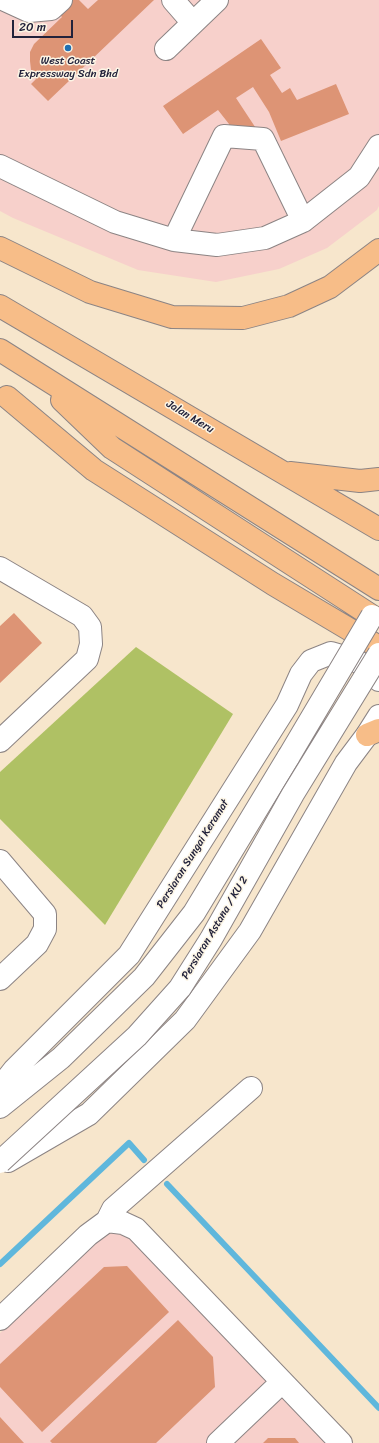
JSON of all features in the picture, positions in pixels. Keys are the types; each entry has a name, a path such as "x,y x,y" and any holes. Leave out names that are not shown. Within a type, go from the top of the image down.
{"highway":[{"path":"0,248 90,292 172,317 243,318 289,306 330,287 379,250"},
{"name":"Jalan Meru","path":"0,306 379,529"},
{"path":"0,350 379,589"},
{"path":"27,367 112,448"},
{"path":"3,395 112,448 377,614"},
{"path":"3,395 94,470 273,584 379,647"},
{"path":"283,472 360,481 379,479"}],"street":[{"path":"6,0 29,11 51,10 61,0"},
{"path":"173,0 193,23"},
{"path":"166,49 217,0"},
{"path":"174,240 224,136 263,139 303,221"},
{"path":"0,166 115,222 174,240 218,245 265,238 303,221 359,177 379,146"},
{"path":"0,568 82,616 90,627 91,644 87,660 0,741"},
{"path":"0,1107 62,1058 138,982 194,913 377,614"},
{"name":"Persiaran Sungai Keramat","path":"0,1088 14,1070 129,955 287,705 301,674 311,661 331,653 343,655 356,660 366,667 379,680"},
{"name":"Persiaran Astana / KU 2","path":"0,1162 137,1036 180,988 211,939 293,794 379,654"},
{"path":"0,1166 89,1114 185,1020 250,931 346,763 373,732 379,716"},
{"path":"0,861 45,914 45,929 37,944 0,979"},
{"path":"0,1318 88,1235 108,1221 113,1209 251,1088"},
{"path":"108,1221 123,1223 136,1230 341,1443"},
{"path":"218,1443 282,1382"}],"shaded area":[{"path":"0,0 379,0 379,206 377,210 327,248 279,269 216,282 138,270 13,218 0,211"},
{"path":"121,1230 133,1237 327,1443 0,1443 0,1333 108,1231"}],"green space":[{"path":"136,647 233,714 105,925 0,819 0,772"}],"building":[{"name":"West Coast Expressway Sdn Bhd","path":"50,0 79,0 88,9 98,0 154,0 48,101 31,84 36,79 31,70 30,52 34,44 62,17 48,2"},
{"path":"261,39 281,68 270,75 282,93 290,88 297,100 336,84 349,114 281,141 269,112 253,87 236,98 261,136 226,140 229,124 218,110 183,134 163,106"},
{"path":"14,613 42,643 0,683 0,626"},
{"path":"127,1266 169,1312 42,1432 0,1387 0,1364 104,1267"},
{"path":"178,1320 213,1357 215,1387 156,1443 52,1443 50,1441"},
{"path":"0,1417 24,1443 0,1443"},
{"path":"268,1438 295,1438 299,1443 263,1443"}],"waterway":[{"path":"0,1264 129,1143 144,1160"},
{"path":"167,1184 379,1408"}],"place":[{"name":"West Coast Expressway Sdn Bhd","path":"68,48"}]}
